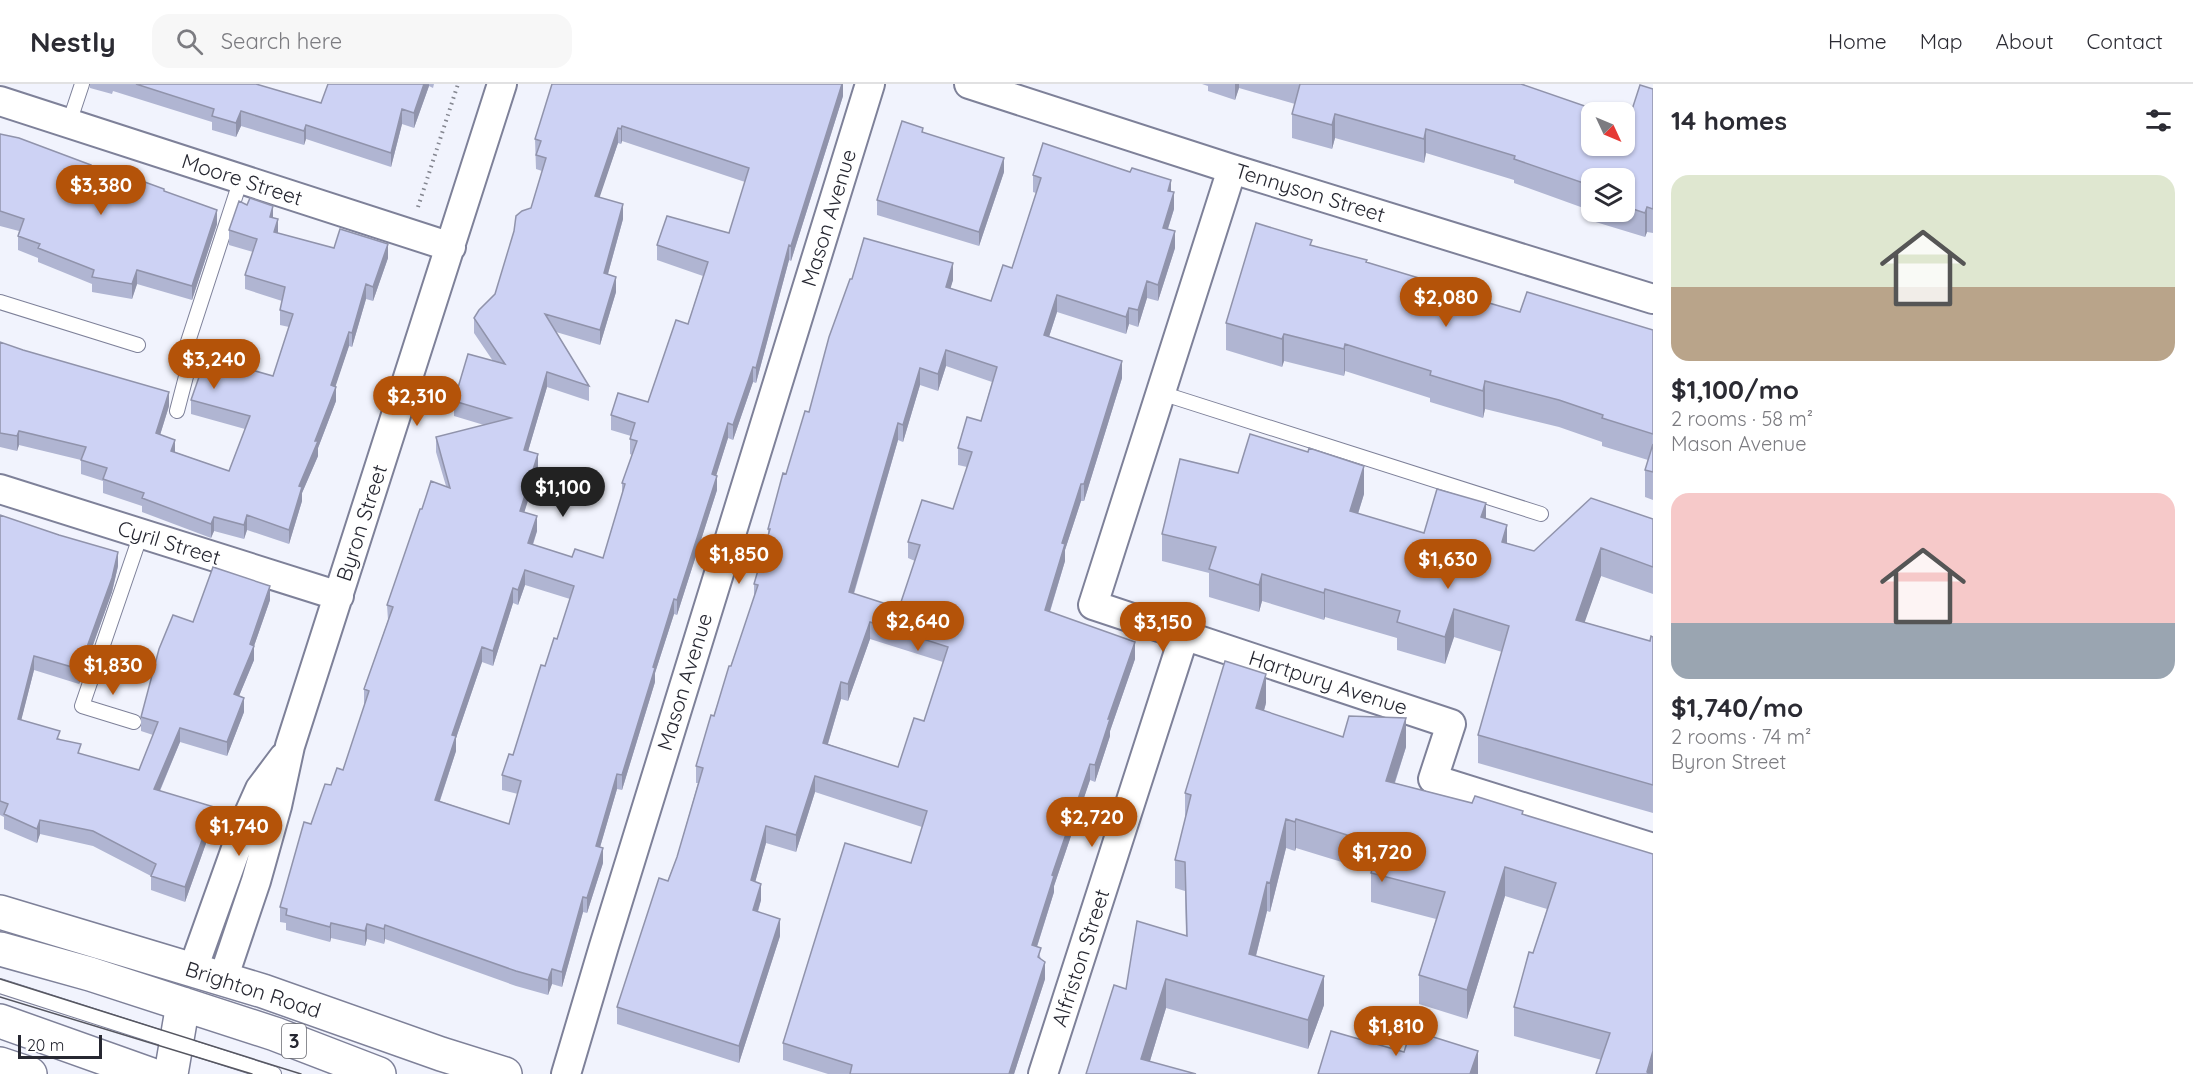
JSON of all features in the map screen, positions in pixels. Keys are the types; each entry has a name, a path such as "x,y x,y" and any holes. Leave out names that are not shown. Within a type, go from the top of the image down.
{"main road":[{"name":"Brighton Road","path":"0,912 208,974 505,1074"},
{"name":"Brighton Road","path":"0,949 90,974 308,1045 379,1074"},
{"name":"Byron Street","path":"178,1059 208,974"},
{"path":"0,1021 148,1074"},
{"path":"0,1064 30,1074"}],"street":[{"name":"Mason Avenue","path":"566,1074 870,84"},
{"name":"Tennyson Street","path":"969,84 1232,169 1653,299"},
{"name":"Byron Street","path":"208,974 251,808 260,789 280,764 290,746 451,247 500,87"},
{"name":"Moore Street","path":"0,101 451,247"},
{"name":"Hartpury Avenue","path":"1232,169 1093,605 1450,724 1433,779 1653,848"},
{"name":"Cyril Street","path":"0,489 339,596"},
{"name":"Alfriston Street","path":"1043,1074 1184,636"}],"lane":[{"path":"69,123 82,84"},
{"path":"177,411 189,365 185,351 240,179"},
{"path":"0,302 138,345"},
{"path":"1161,393 1541,514"},
{"path":"134,722 82,706 141,534"},
{"path":"0,986 178,1059 274,1074"}],"path":[{"path":"418,207 458,84"}],"building":[{"path":"136,84 256,84 321,103 328,84 424,84 414,113 402,109 391,153 306,125 304,131 241,111 236,123 212,116 214,109"},
{"path":"552,84 842,84 791,246 789,245 756,368 753,367 733,425 728,423 712,474 717,476 677,600 674,599 622,775 617,774 596,846 603,848 587,898 583,897 562,972 552,969 548,980 385,925 384,929 367,924 365,931 331,923 330,927 286,915 287,909 280,907 304,822 311,824 325,784 331,785 337,768 343,770 369,691 364,689 393,607 387,605 431,481 450,488 436,437 511,418 454,401 468,354 505,364 474,318 495,294 514,231 516,216 531,208 546,158 536,155 541,141 535,139","holes":["622,126 749,168 729,233 667,216 657,245 708,262 688,324 676,320 648,402 618,393 611,415 635,423 630,439 637,441 622,483 625,484 603,558 575,549 572,557 528,543 537,516 520,511 538,454 524,450 547,372 589,386 545,314 600,330 616,277 604,273 623,204 595,196 618,128 621,129","525,570 574,586 557,639 554,638 545,666 541,665 513,755 509,754 502,775 521,781 509,824 435,800 456,736 452,735 482,647 493,651 513,588 518,590"]},
{"path":"1300,84 1521,84 1581,105 1581,156 1635,156 1634,102 1640,85 1653,89 1653,209 1647,207 1645,213 1635,210 1635,168 1581,168 1581,182 1514,159 1515,156 1426,129 1424,139 1335,114 1332,125 1292,114"},
{"path":"902,121 923,128 922,132 1004,158 979,232 877,200"},
{"path":"0,134 19,138 91,165 90,168 142,181 217,210 192,286 137,270 132,284 92,277 94,270 38,248 40,244 18,236 24,219 0,211"},
{"path":"1043,143 1130,172 1132,168 1171,180 1168,191 1174,192 1163,228 1175,231 1158,285 1147,281 1138,310 1129,308 1126,317 1057,295 1044,335 1122,361 1084,484 1081,484 1062,543 1065,544 1045,610 1135,642 1108,719 1110,719 1095,765 1090,764 1052,875 1054,876 1032,945 1041,948 1038,957 1045,962 1009,1074 850,1074 852,1065 783,1043 845,843 911,863 927,811 815,776 796,835 766,826 751,880 761,884 753,910 780,919 739,1046 617,1007 659,878 668,881 677,857 703,768 696,766 711,715 714,716 758,585 754,584 783,473 786,474 805,411 809,412 829,337 850,279 852,279 864,238 953,263 946,287 991,301 1003,265 1012,268 1041,178 1033,175","holes":["946,350 997,367 981,421 967,417 958,448 972,452 953,509 922,500 908,542 920,545 899,608 849,592 898,423 903,425 920,368 938,374","870,622 948,647 924,721 914,718 898,767 823,743 841,682 848,684"]},
{"path":"250,198 273,206 270,217 278,219 274,232 334,248 340,229 388,244 373,287 366,284 352,333 349,332 331,385 336,387 315,441 318,441 299,486 302,487 289,530 247,515 244,525 214,517 211,524 142,498 144,493 103,479 107,468 81,460 86,447 19,431 17,436 0,433 0,342 169,392 156,433 175,440 171,451 229,471 250,416 191,400 206,357 273,376 293,314 280,310 285,287 245,275 257,239 229,230 239,201 247,205"},
{"path":"1256,223 1312,240 1310,245 1367,260 1366,262 1442,285 1441,289 1520,312 1527,292 1653,330 1653,434 1602,418 1603,415 1559,400 1485,381 1483,391 1430,375 1431,371 1345,344 1344,349 1284,334 1282,339 1226,323"},
{"path":"1250,434 1308,452 1309,448 1364,466 1350,511 1424,533 1437,489 1486,503 1481,517 1507,525 1502,542 1534,551 1591,498 1653,519 1653,567 1601,548 1576,620 1650,641 1651,636 1653,637 1653,785 1478,735 1509,626 1454,609 1445,637 1397,622 1400,611 1325,589 1324,593 1262,574 1259,585 1209,569 1216,547 1162,534 1180,459 1238,473"},
{"path":"1653,444 1653,472 1645,470"},
{"path":"0,515 118,552 112,578 79,669 34,656 18,719 60,731 57,739 81,744 78,753 139,770 158,722 141,717 159,649 173,615 193,622 213,567 270,586 250,644 254,646 234,694 244,698 227,742 180,728 154,789 214,807 185,887 151,876 156,864 93,831 40,820 37,829 4,814 8,804 0,801"},
{"path":"1225,661 1266,674 1256,708 1343,737 1349,716 1406,718 1386,781 1472,803 1475,796 1523,811 1522,814 1653,854 1653,1051 1647,1072 1650,1074 1596,1074 1610,1033 1514,1007 1529,952 1533,953 1556,883 1505,867 1467,990 1419,975 1445,892 1371,873 1379,845 1296,819 1295,822 1286,819 1249,954 1324,976 1308,1020 1166,979 1141,1059 1196,1074 1086,1074 1114,985 1126,989 1137,921 1187,936 1185,862 1175,860 1191,795 1185,793"},
{"path":"1411,1030 1478,1051 1470,1074 1318,1074 1331,1031 1404,1052"}],"tram line":[{"path":"0,979 301,1074"},
{"path":"0,997 252,1074"}]}
